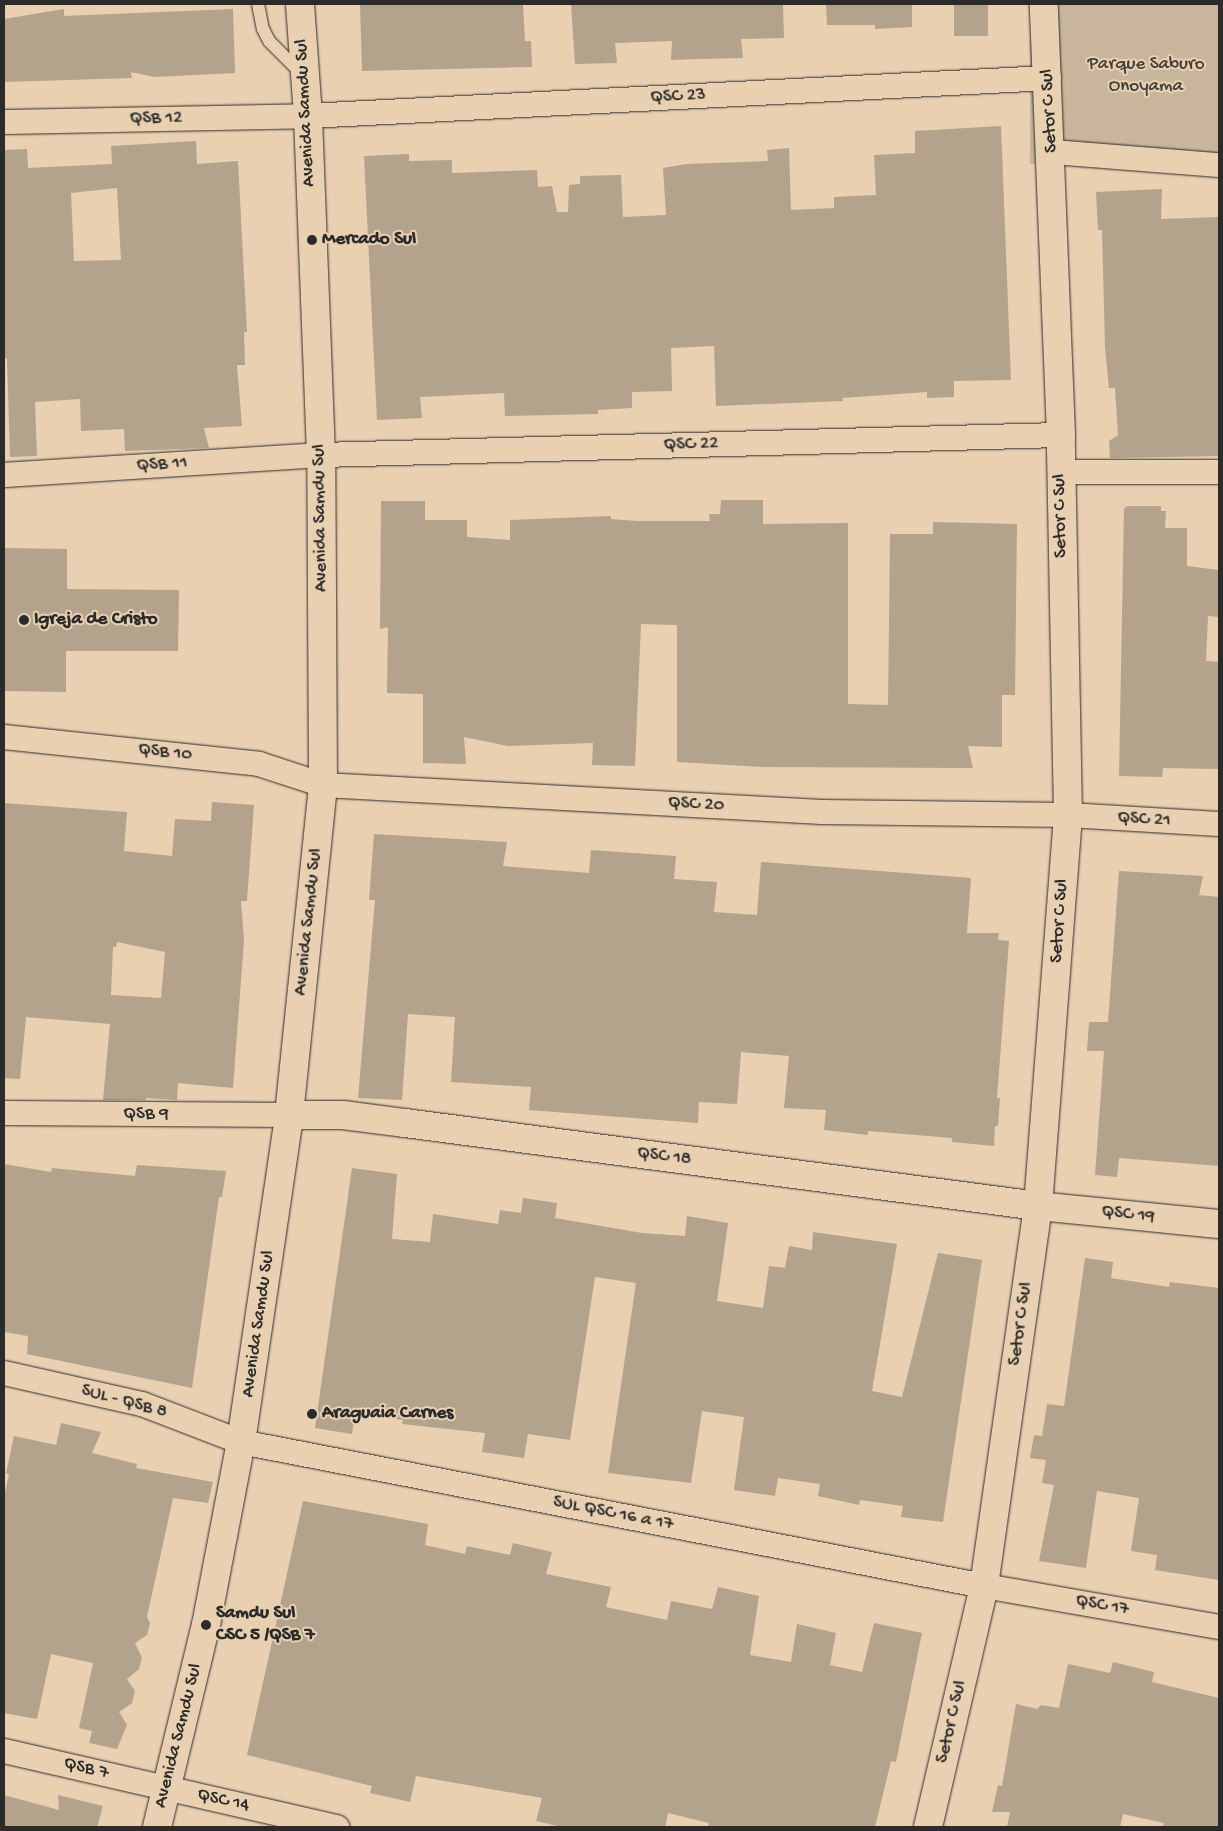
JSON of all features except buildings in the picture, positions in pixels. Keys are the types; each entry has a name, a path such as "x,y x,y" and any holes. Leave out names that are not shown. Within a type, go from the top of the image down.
{"street":[{"name":"Avenida Samdu Sul","path":"157,1827 206,1625 241,1442 289,1115 323,785 321,455 308,116 300,4"},
{"name":"Setor C Sul","path":"928,1827 984,1586 1038,1206 1068,815 1060,472 1061,435 1052,152 1044,4"},
{"name":"QSC 23","path":"308,116 1048,78"},
{"name":"QSB 12","path":"4,122 308,116"},
{"path":"1052,152 1219,165"},
{"name":"QSC 22","path":"321,455 1061,435"},
{"name":"QSB 11","path":"4,475 321,455"},
{"path":"1060,472 1219,472"},
{"name":"QSB 10","path":"4,737 259,764 323,785"},
{"name":"QSC 20","path":"323,785 822,812 1068,815"},
{"name":"QSC 21","path":"1068,815 1219,824"},
{"name":"QSB 9","path":"4,1113 289,1115"},
{"name":"QSC 18","path":"289,1115 343,1116 387,1120 1038,1206"},
{"name":"QSC 19","path":"1038,1206 1219,1224"},
{"name":"SUL - QSB 8","path":"4,1373 142,1404 241,1442"},
{"name":"SUL QSC 16 a 17","path":"241,1442 984,1586"},
{"name":"QSC 17","path":"984,1586 1219,1627"},
{"name":"QSB 7","path":"4,1751 167,1788"},
{"name":"QSC 14","path":"167,1788 337,1827"}],"lane":[{"path":"258,4 263,29 269,41 304,77"}],"green space":[{"name":"Parque Saburo Onoyama","path":"1030,4 1219,4 1219,164 1030,164"}],"place":[{"name":"Mercado Sul","path":"312,240"},
{"name":"Igreja de Cristo","path":"24,620"},
{"name":"Araguaia Carnes","path":"312,1414"},
{"name":"Samdu Sul CSC 5 /QSB 7","path":"206,1625"}]}
